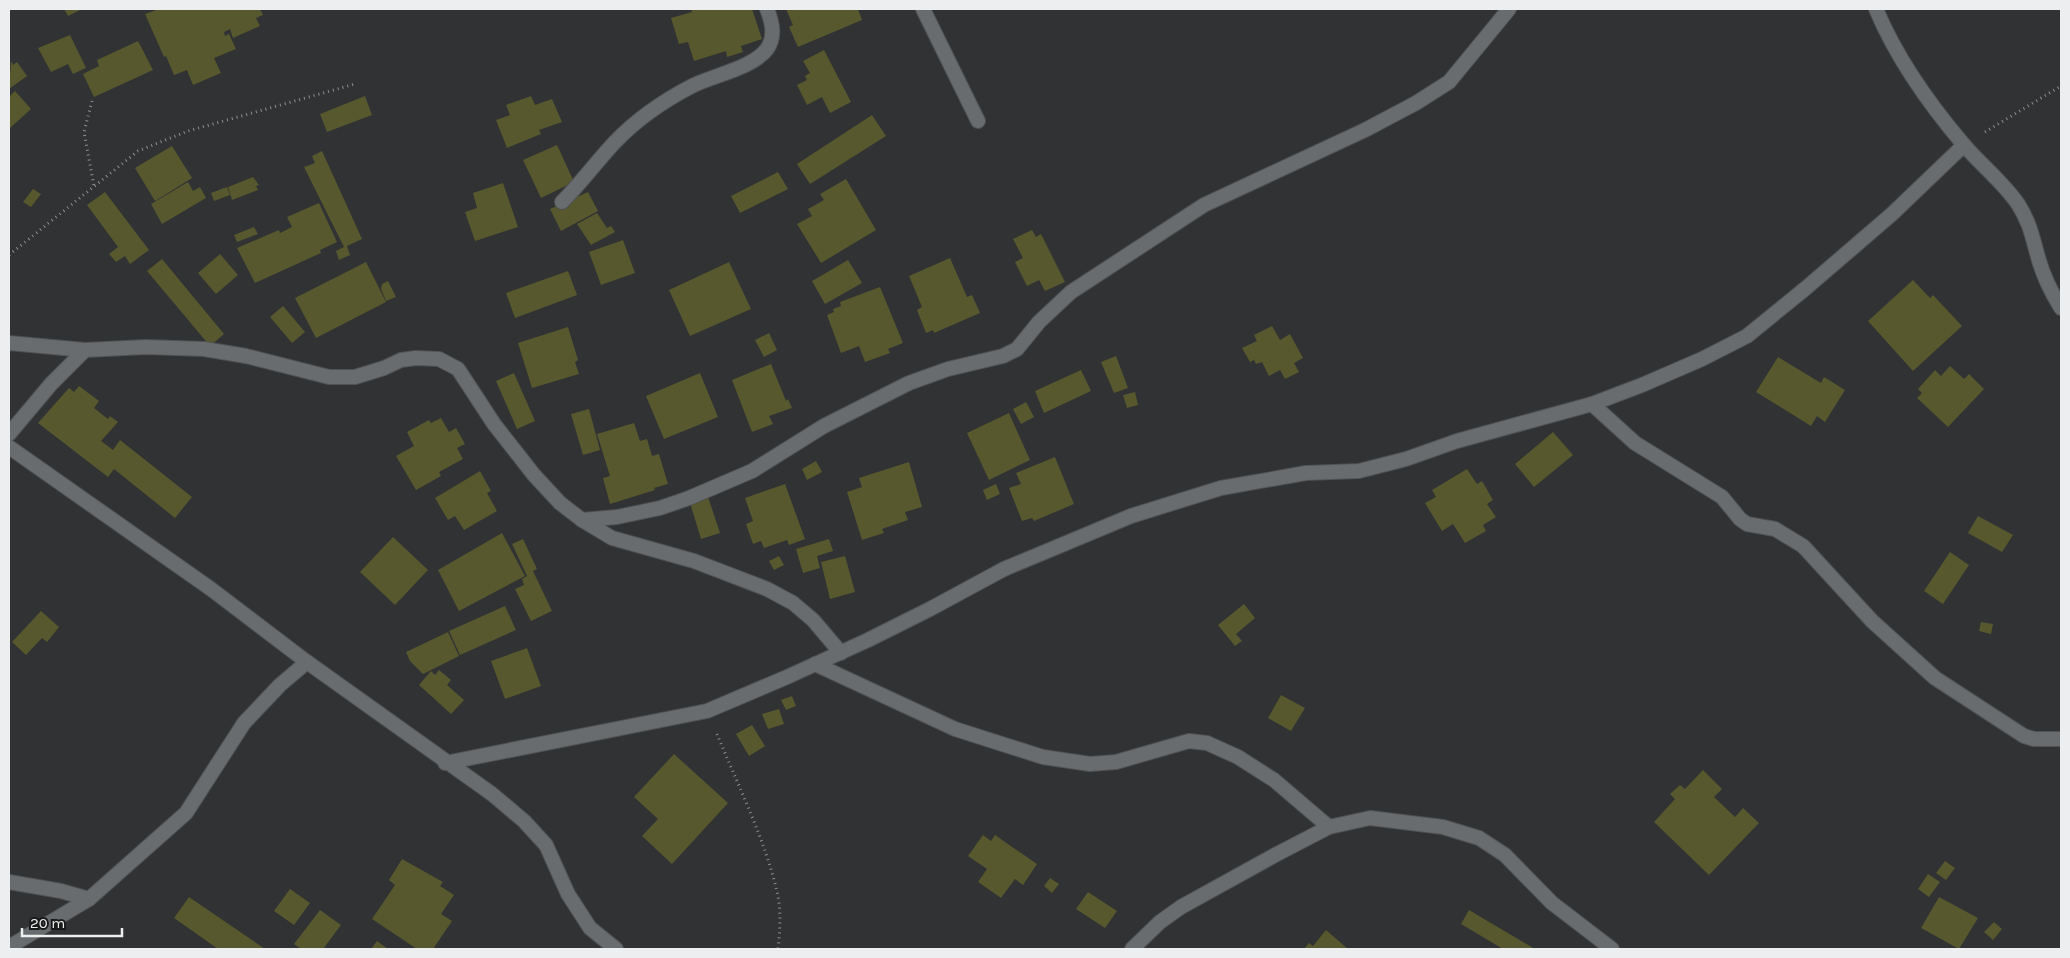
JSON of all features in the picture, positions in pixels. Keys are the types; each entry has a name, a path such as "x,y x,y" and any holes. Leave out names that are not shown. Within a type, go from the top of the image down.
{"street":[{"path":"562,202 615,142 650,112 692,86 757,59 767,48 771,40 772,23 767,9"},
{"path":"923,9 978,121"},
{"path":"582,520 618,517 660,508 689,498 752,471 824,426 886,394 948,369 1003,356 1017,349 1039,322 1071,292 1204,205 1365,130 1416,103 1450,82 1509,9"},
{"path":"1876,9 1901,60 1920,89 1964,145 2016,202 2030,225 2049,289 2061,308"},
{"path":"445,763 707,711 840,653 930,609 1004,569 1131,516 1221,488 1273,477 1306,473 1359,471 1457,441 1592,404 1702,359 1747,336 1892,214 1964,145"},
{"path":"9,343 86,350 146,347 204,349 246,356 328,377 355,376 384,368 401,360 416,358 440,359 458,369 494,424 534,475 560,503 582,520 612,538 694,561 767,589 793,603 813,620 840,653"},
{"path":"9,434 51,384 86,350"},
{"path":"1592,404 1635,443 1722,497 1740,520 1747,524 1775,529 1803,546 1872,620 1935,678 1966,700 2024,736 2034,739 2061,740"},
{"path":"9,447 211,589 445,763 492,794 524,821 546,845 568,894 590,928 616,949"},
{"path":"9,947 89,899 186,813 244,723 280,685 308,662"},
{"path":"815,664 955,729 1043,757 1090,764 1116,762 1189,741 1207,743 1238,757 1274,780 1329,827"},
{"path":"1132,949 1160,922 1181,907 1329,827 1370,818 1443,827 1479,838 1505,856 1552,904 1612,949"},
{"path":"9,882 62,891 89,899"}],"path":[{"path":"9,255 71,207 138,151 155,143 355,84"},
{"path":"1964,145 2061,86"},
{"path":"92,101 84,132 94,186"},
{"path":"707,711 771,870 778,897 780,922 778,949"}],"building":[{"path":"64,9 82,9 68,16"},
{"path":"159,9 260,9 263,15 256,18 260,26 233,38 230,29 224,32 225,36 229,34 236,49 214,58 221,73 193,85 187,70 174,75 166,56 164,57 145,14"},
{"path":"691,9 752,9 762,39 741,46 743,52 727,57 726,51 694,61 688,42 679,44 671,18 692,12"},
{"path":"786,9 858,9 862,20 798,47 789,27 793,25"},
{"path":"70,35 86,68 73,74 68,64 51,72 38,48"},
{"path":"138,41 153,70 94,97 83,74 99,66 97,60"},
{"path":"824,50 851,102 830,113 822,97 807,105 797,85 807,80 805,76 810,73 803,61"},
{"path":"11,61 13,65 17,62 27,76 9,89"},
{"path":"15,91 31,109 9,129 9,97"},
{"path":"365,96 372,115 327,132 320,114"},
{"path":"531,96 535,105 552,99 562,122 539,130 541,134 507,148 496,120 510,115 506,105"},
{"path":"872,115 886,136 810,184 797,164"},
{"path":"557,145 574,182 541,198 523,160"},
{"path":"172,146 192,178 155,201 135,168"},
{"path":"322,151 362,239 347,246 350,255 339,260 336,251 344,247 304,167 315,163 312,156"},
{"path":"778,172 788,189 740,213 731,196"},
{"path":"253,177 259,185 256,186 258,190 232,200 228,187"},
{"path":"846,179 876,230 821,263 797,224 812,216 808,209 824,200 820,194"},
{"path":"188,182 193,191 200,187 206,198 162,224 151,204"},
{"path":"503,183 518,227 475,241 465,212 477,208 473,193"},
{"path":"227,187 230,195 214,201 211,193"},
{"path":"33,189 41,194 31,207 23,202"},
{"path":"105,192 149,250 130,264 125,256 116,262 109,254 118,247 87,205"},
{"path":"588,192 598,211 561,231 550,209"},
{"path":"319,203 337,242 320,250 321,253 255,283 237,248 279,230 280,233 292,227 287,217"},
{"path":"597,213 607,228 611,226 615,232 591,245 577,224"},
{"path":"254,227 258,234 237,242 234,235"},
{"path":"1032,230 1036,237 1041,234 1065,282 1045,291 1039,280 1027,286 1015,262 1023,258 1013,239"},
{"path":"623,240 635,273 601,285 589,252"},
{"path":"220,254 238,275 216,294 198,273"},
{"path":"950,258 967,297 972,295 980,313 934,333 933,330 926,333 917,310 922,307 909,276"},
{"path":"162,259 224,334 210,346 147,271"},
{"path":"848,260 862,283 825,304 812,281"},
{"path":"366,262 386,302 316,338 295,298"},
{"path":"729,262 751,309 690,336 669,290"},
{"path":"568,271 577,295 515,318 506,293"},
{"path":"1913,280 1930,298 1933,295 1962,326 1913,371 1868,321"},
{"path":"388,281 396,297 386,301 381,289 382,284"},
{"path":"880,287 903,343 888,349 890,353 865,362 859,346 841,353 827,315 834,312 833,309 841,306 840,302"},
{"path":"283,306 305,332 292,343 270,317"},
{"path":"1272,326 1280,340 1290,334 1303,358 1294,363 1299,372 1285,379 1280,370 1269,376 1262,362 1256,364 1254,360 1250,362 1242,348 1257,341 1254,335"},
{"path":"568,327 578,360 575,362 579,374 532,388 518,343"},
{"path":"769,333 777,350 764,357 755,340"},
{"path":"1116,356 1128,388 1114,393 1101,362"},
{"path":"1778,357 1821,383 1824,377 1845,390 1825,422 1817,416 1811,426 1756,392"},
{"path":"771,364 786,401 788,399 792,408 769,416 773,424 752,432 732,380"},
{"path":"1950,366 1964,379 1969,374 1984,389 1948,427 1917,398 1922,393 1918,389 1935,370 1941,376"},
{"path":"1081,370 1091,391 1044,413 1035,391"},
{"path":"514,373 535,421 517,429 496,381"},
{"path":"700,373 718,417 664,439 646,396"},
{"path":"79,386 99,401 94,408 108,419 110,416 118,422 101,441 113,450 120,440 192,497 175,518 114,469 108,477 38,423 69,388 74,392"},
{"path":"1135,392 1138,405 1127,408 1123,395"},
{"path":"1026,402 1034,417 1021,424 1013,409"},
{"path":"589,409 600,450 583,455 571,414"},
{"path":"1009,413 1030,460 989,480 967,433"},
{"path":"441,418 449,432 456,428 465,444 457,448 463,459 439,472 441,476 416,490 396,456 414,446 407,432 429,420 431,423"},
{"path":"634,423 640,441 647,439 652,456 659,454 668,484 610,504 603,478 610,476 597,434"},
{"path":"1553,432 1573,455 1534,487 1515,464"},
{"path":"1055,457 1074,504 1034,521 1032,518 1022,521 1009,488 1021,484 1016,473"},
{"path":"816,461 822,472 807,480 802,469"},
{"path":"909,462 922,507 905,512 908,520 882,529 884,533 862,540 847,492 862,487 859,478"},
{"path":"1467,469 1477,484 1482,481 1493,500 1487,504 1496,517 1483,525 1486,531 1465,543 1453,524 1442,531 1425,503 1436,497 1432,490"},
{"path":"480,471 491,491 487,493 497,511 464,530 455,516 448,520 435,498"},
{"path":"785,484 805,539 789,545 787,540 764,548 761,541 753,544 746,524 753,521 745,498"},
{"path":"996,484 1000,494 987,500 983,490"},
{"path":"708,497 720,533 701,539 690,503"},
{"path":"1978,516 2013,535 2002,552 1968,533"},
{"path":"502,533 525,576 459,611 438,570"},
{"path":"393,537 428,570 395,605 360,572"},
{"path":"523,539 537,569 533,571 552,611 531,621 515,589 524,585 522,579 527,576 512,544"},
{"path":"829,539 833,551 817,556 820,568 803,573 796,549"},
{"path":"1950,552 1969,565 1943,604 1924,591"},
{"path":"779,556 784,565 774,570 769,561"},
{"path":"845,556 855,592 830,599 821,562"},
{"path":"1244,604 1255,618 1236,634 1242,641 1235,646 1218,625"},
{"path":"505,606 516,630 460,655 449,631"},
{"path":"41,611 59,627 47,642 42,638 26,655 12,642"},
{"path":"1981,622 1993,624 1991,634 1979,631"},
{"path":"448,632 459,656 423,674 410,661 406,652"},
{"path":"527,648 541,686 505,699 491,661"},
{"path":"439,670 451,680 447,685 464,700 451,714 419,685 431,671 435,675"},
{"path":"1281,695 1305,708 1291,731 1268,718"},
{"path":"792,696 796,706 786,710 781,700"},
{"path":"779,709 784,724 768,729 762,714"},
{"path":"752,725 765,746 749,756 736,734"},
{"path":"674,754 728,803 672,864 642,836 658,819 634,797"},
{"path":"1703,770 1722,789 1714,797 1735,817 1743,808 1759,823 1709,875 1654,822 1675,799 1670,794 1680,785 1685,789"},
{"path":"983,835 991,841 995,835 1037,864 1023,885 1015,879 1001,898 978,882 987,869 968,856"},
{"path":"402,859 443,882 440,886 454,895 441,914 452,921 433,949 417,949 372,919 395,885 389,880"},
{"path":"1945,861 1955,868 1946,880 1936,873"},
{"path":"1928,874 1940,882 1929,897 1918,889"},
{"path":"1050,878 1059,884 1052,893 1044,886"},
{"path":"290,889 310,903 294,925 274,911"},
{"path":"1088,892 1117,911 1105,928 1076,909"},
{"path":"189,897 265,949 218,949 174,918"},
{"path":"1939,897 1978,918 1959,949 1921,928"},
{"path":"320,910 341,925 323,949 301,949 294,944"},
{"path":"1469,910 1535,949 1503,949 1461,924"},
{"path":"1994,922 2002,929 1993,940 1984,932"},
{"path":"1326,930 1348,949 1304,949 1309,943 1313,946"},
{"path":"377,941 388,949 371,949"}]}
